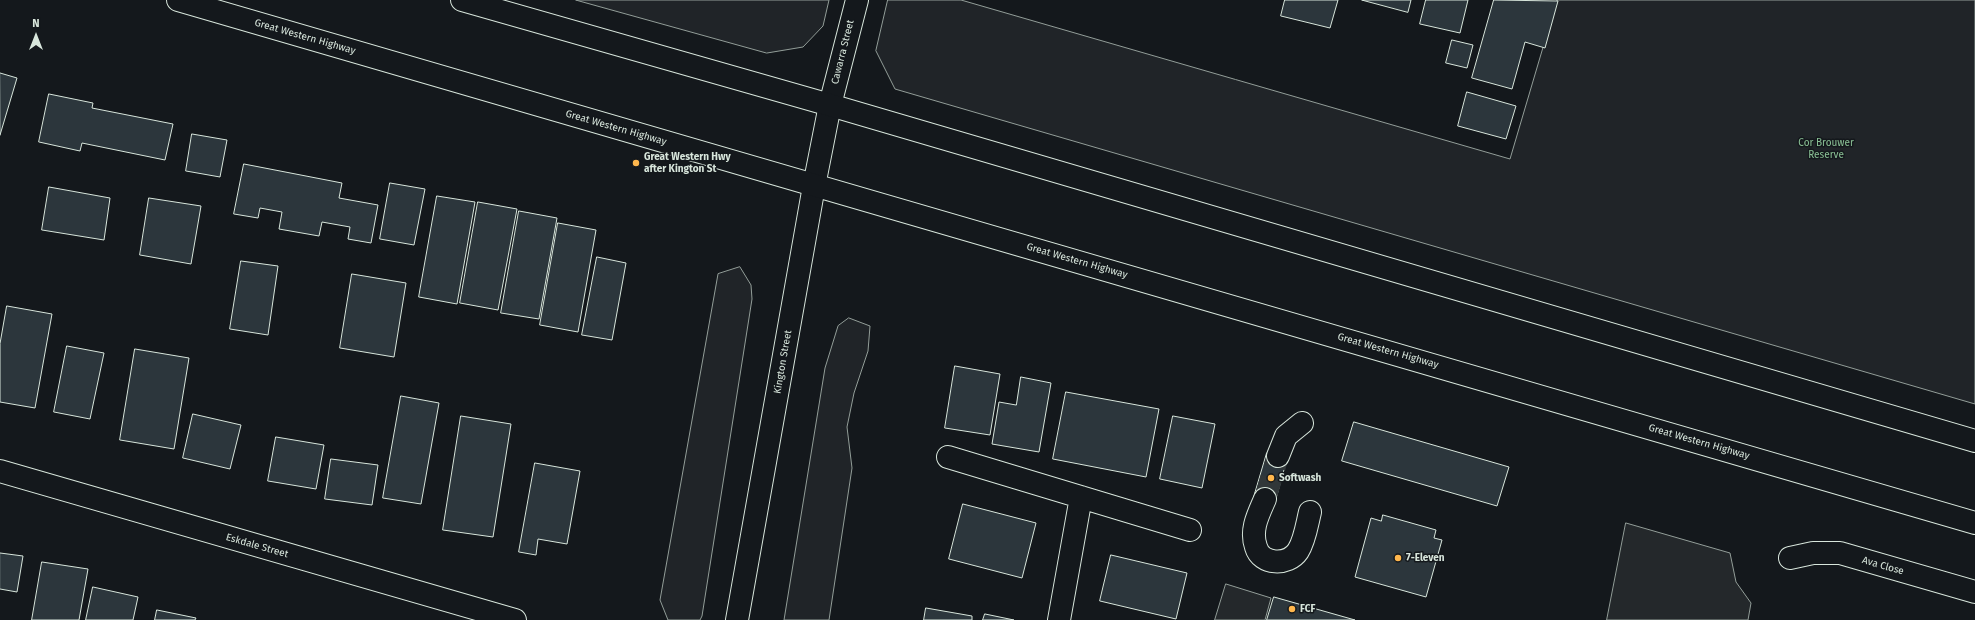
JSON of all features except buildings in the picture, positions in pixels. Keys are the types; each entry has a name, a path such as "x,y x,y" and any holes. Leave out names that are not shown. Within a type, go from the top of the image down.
{"main road":[{"name":"Great Western Highway","path":"178,0 814,186 1128,275 1975,524"},
{"path":"462,0 830,105 1975,441"},
{"name":"Cawarra Street","path":"830,105 857,0"},
{"name":"Kington Street","path":"736,620 830,105"},
{"path":"1278,456 1286,436 1302,423"},
{"path":"948,457 1190,530"},
{"name":"Eskdale Street","path":"0,471 515,620"},
{"path":"1059,620 1081,497"},
{"path":"1265,500 1254,523 1254,535 1258,553 1262,557 1271,561 1279,562 1289,559 1298,552 1310,512"},
{"name":"Ava Close","path":"1790,558 1813,553 1840,553 1975,592"}],"green space":[{"path":"576,0 829,0 823,26 803,47 767,53"},
{"name":"Cor Brouwer Reserve","path":"888,0 961,0 1510,159 1557,0 1975,0 1975,404 895,89 876,51"},
{"path":"740,267 751,285 752,299 702,616 700,620 668,620 660,600 718,274"},
{"path":"849,318 870,326 868,351 854,393 847,427 852,468 829,620 784,620 825,368 838,326"}],"shaded area":[{"path":"1626,523 1730,553 1736,582 1751,603 1748,620 1607,620"},
{"path":"1226,584 1271,598 1265,620 1215,620"}],"tunnel":[{"path":"1265,499 1278,456"}],"place":[{"name":"Great Western Hwy after Kington St","path":"636,163"},
{"name":"Softwash","path":"1271,478"},
{"name":"7-Eleven","path":"1398,558"},
{"name":"FCF","path":"1292,609"}]}
